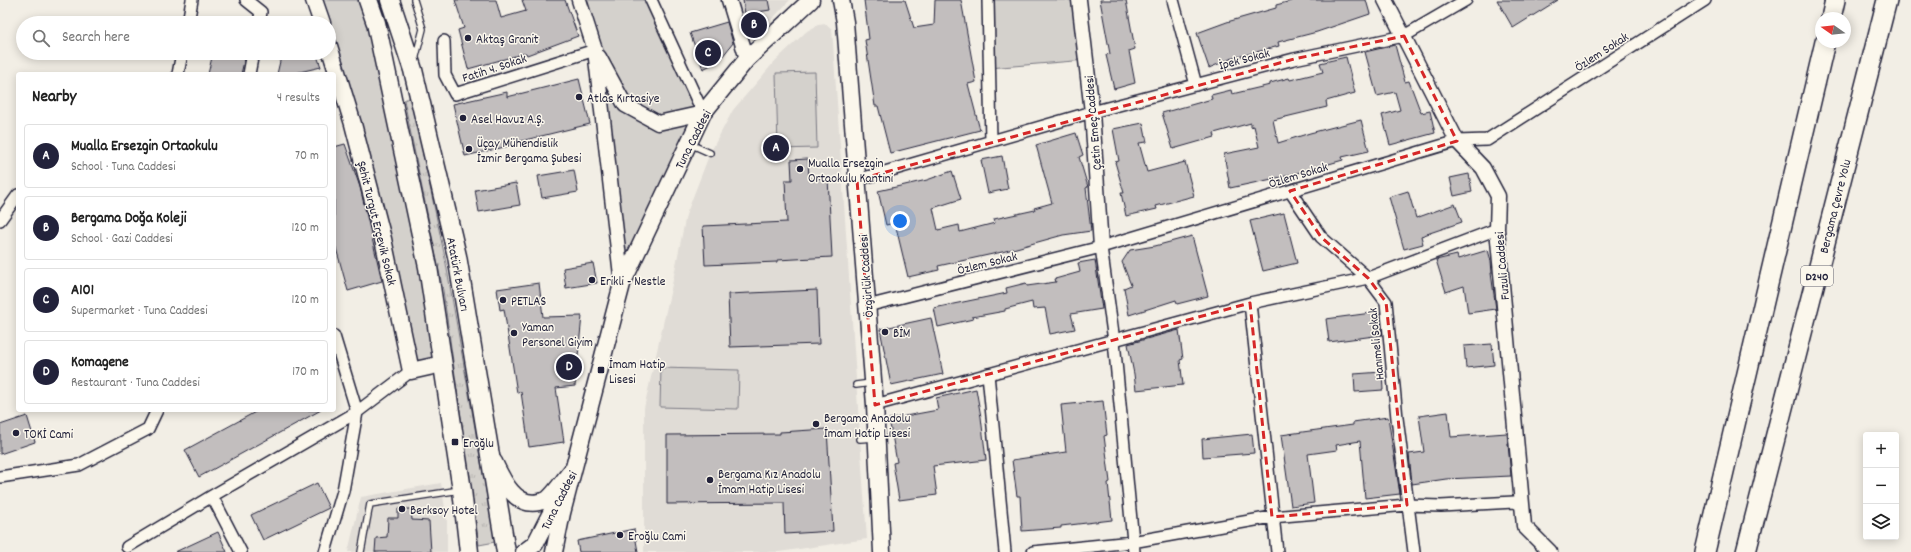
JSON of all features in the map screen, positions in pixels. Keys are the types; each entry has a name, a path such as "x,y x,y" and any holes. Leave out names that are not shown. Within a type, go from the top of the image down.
{"highway":[{"path":"1832,12 1835,0"},
{"name":"Bergama Çevre Yolu","path":"1746,552 1887,0"},
{"path":"1705,552 1824,48"}],"main road":[{"path":"314,0 320,16"},
{"path":"368,0 376,23 428,267 462,490 469,552"},
{"name":"Atatürk Bulvarı","path":"390,0 413,70 456,256 506,552"},
{"name":"Tuna Caddesi","path":"554,552 562,513 576,466 622,284 704,113 747,59 811,0"},
{"name":"Özgürlük Caddesi","path":"841,0 845,22 875,405 882,552"},
{"name":"Şehit Turgut Erçevik Sokak","path":"333,60 354,124 383,239 411,371"},
{"path":"411,371 442,364"},
{"path":"488,448 503,481 514,495 525,501 535,503 547,500 576,466"},
{"name":"Tuna Caddesi","path":"524,552 535,544 576,466"}],"street":[{"path":"189,16 192,0"},
{"path":"246,0 261,12 260,16"},
{"name":"Tuna Caddesi","path":"579,0 595,50 622,284"},
{"path":"595,50 625,105 658,123 704,113 651,0"},
{"path":"729,0 747,59"},
{"path":"988,0 991,141"},
{"name":"Çetin Emeç Caddesi","path":"1079,0 1092,112 1101,247"},
{"path":"1173,0 1196,85"},
{"name":"Fuzuli Caddesi","path":"1385,0 1457,141 1483,168 1498,196 1497,229 1524,526 1550,552"},
{"name":"İpek Sokak","path":"857,180 1092,112 1294,59 1404,36 1466,0"},
{"name":"Özlem Sokak","path":"867,306 1101,247 1457,141 1487,140 1705,0"},
{"name":"Fatih 4. Sokak","path":"444,41 445,75 455,94 595,50"},
{"path":"178,72 181,60"},
{"path":"249,72 252,60"},
{"name":"Hanımeli Sokak","path":"1290,191 1320,238 1368,278 1386,302 1407,505 1414,552"},
{"path":"0,220 16,197"},
{"path":"875,405 1250,303 1368,278 1497,229"},
{"path":"1101,247 1114,341 1133,547"},
{"path":"1250,303 1277,552"},
{"path":"325,552 343,491 357,412 336,343"},
{"path":"127,547 357,412 411,371"},
{"path":"988,374 1005,552"},
{"path":"0,477 78,466 148,429 156,412"},
{"path":"212,496 241,552"},
{"path":"1033,552 1133,547 1272,517 1407,505 1441,506 1514,502 1522,505"}],"lane":[{"path":"413,70 423,29 414,0"},
{"path":"689,143 710,153"},
{"path":"856,385 873,383"},
{"path":"860,439 876,438"},
{"path":"361,552 370,504 462,490"}],"highlighted area":[{"path":"1404,36 1457,141 1290,191 1321,237 1368,278 1386,302 1407,505 1272,517 1250,303 875,405 857,180 1294,59"}],"shaded area":[{"path":"734,0 790,0 760,32 745,37"},
{"path":"826,24 832,29 867,539 779,552 644,552 644,408 686,215 710,153 733,110 776,60 807,31 818,25"},
{"name":"Berksoy Hotel","path":"441,483 447,521 447,552 348,552 361,497"}],"green space":[{"path":"314,0 368,0 442,364 411,371 333,60 336,60 336,16 324,16"},
{"path":"579,0 651,0 703,113 622,284 595,50"},
{"path":"988,0 1079,0 1086,60 989,68"},
{"path":"815,72 817,148 778,149 776,73"},
{"path":"411,97 445,258 495,542 479,545 443,290 404,100"},
{"path":"661,368 739,370 738,409 660,407"}],"building":[{"path":"455,0 496,0 501,18 526,11 522,0 565,0 578,36 527,55 526,53 468,69 458,30 464,28"},
{"path":"743,0 768,0 770,10 745,14"},
{"path":"864,0 905,0 914,28 934,25 935,0 961,0 976,82 968,84 980,130 890,153 878,106 875,106 865,40 869,39"},
{"path":"1100,0 1126,0 1135,49 1129,51 1135,83 1114,89 1106,55 1110,54"},
{"path":"1295,0 1366,0 1370,14 1317,32 1278,42 1279,46 1230,59 1209,68 1197,33 1227,22 1276,8 1276,5"},
{"path":"1497,0 1558,0 1513,28"},
{"path":"727,22 733,43 719,61 703,69 690,33"},
{"path":"1395,45 1405,82 1409,81 1421,113 1430,111 1435,133 1390,145 1382,115 1400,110 1395,92 1377,96 1365,52"},
{"path":"1346,57 1355,93 1326,101 1327,107 1273,120 1278,143 1361,120 1369,151 1342,157 1343,160 1286,176 1230,188 1224,154 1259,147 1254,126 1251,127 1251,123 1214,133 1215,137 1173,149 1162,113 1212,99 1211,95 1231,90 1232,94 1270,85 1270,83 1289,78 1290,80 1323,72 1320,63"},
{"path":"211,60 244,60 241,72 208,72"},
{"path":"280,60 318,60 321,67 300,72 277,72"},
{"path":"579,79 590,124 517,142 518,144 465,156 453,104 507,92 507,97"},
{"path":"1143,123 1147,142 1139,143 1147,172 1185,162 1194,196 1156,206 1157,209 1126,216 1121,193 1124,193 1115,162 1119,161 1113,129"},
{"path":"1076,133 1083,155 1079,157 1088,187 1086,188 1091,231 1063,235 1002,252 938,266 939,270 908,277 895,223 886,225 878,191 927,180 952,171 961,199 933,208 938,230 959,225 960,232 995,223 994,219 1035,210 1034,208 1052,203 1036,145"},
{"path":"345,144 360,187 382,281 348,291 336,248 336,146"},
{"path":"1002,156 1008,189 988,193 981,160"},
{"path":"808,159 809,179 828,178 832,257 777,260 777,262 705,265 703,226 787,222 785,180 792,180 791,160"},
{"path":"574,170 578,192 542,198 538,176"},
{"path":"1469,174 1472,192 1454,196 1450,178"},
{"path":"516,183 520,205 479,212 475,190"},
{"path":"1408,191 1416,218 1455,204 1462,222 1421,236 1423,244 1404,249 1389,197"},
{"path":"1284,213 1297,263 1263,271 1250,221"},
{"path":"1192,236 1208,296 1177,304 1176,300 1129,315 1124,288 1131,285 1122,262 1130,250 1155,246"},
{"path":"1488,250 1491,261 1491,273 1496,309 1468,313 1464,286 1446,292 1436,260 1457,255 1458,259"},
{"path":"1095,260 1102,309 1071,314 1075,329 1050,334 1045,308 1033,309 1032,302 1005,309 1005,311 972,317 973,319 938,327 934,308 1007,293 1006,288 1026,283 1027,286 1056,282 1055,279 1080,272 1078,263"},
{"path":"593,263 597,283 566,288 563,268"},
{"path":"539,283 543,317 582,316 575,386 556,388 564,442 529,447 521,392 517,393 504,309 500,310 497,289"},
{"path":"817,290 819,344 730,347 728,294"},
{"path":"1379,312 1382,335 1329,342 1326,319"},
{"path":"931,318 943,374 891,385 880,329"},
{"path":"1179,330 1183,359 1180,360 1183,385 1136,390 1128,344"},
{"path":"1492,344 1494,365 1466,368 1464,346"},
{"path":"1382,372 1383,390 1355,392 1354,374"},
{"path":"976,389 986,460 933,466 937,495 899,500 893,463 897,462 889,419 938,410 936,398"},
{"path":"1103,401 1107,435 1104,436 1110,482 1108,483 1112,520 1061,526 1061,528 1022,531 1020,496 1017,496 1012,460 1066,452 1061,405"},
{"path":"255,412 317,412 199,477 185,450"},
{"path":"1448,412 1451,437 1507,433 1511,476 1446,479 1412,484 1409,454 1424,452 1419,416"},
{"name":"TOKİ Cami","path":"27,416 35,442 0,454 0,425"},
{"path":"1388,417 1400,494 1365,498 1360,441 1336,445 1337,450 1308,454 1314,503 1291,506 1281,435 1353,425 1353,422"},
{"path":"827,429 833,531 785,534 784,503 667,504 667,435 780,434 780,432"},
{"path":"1252,434 1254,453 1203,457 1202,439"},
{"path":"317,483 329,508 263,540 251,515"},
{"name":"Berksoy Hotel","path":"398,509 411,509 412,520 429,521 431,552 375,552 376,538 387,537 388,518 398,518"},
{"name":"Eroğlu Cami","path":"634,529 638,552 579,552 577,541"},
{"path":"218,532 227,552 175,552"}],"place":[{"name":"Bergama Doğa Koleji","path":"754,25"},
{"name":"Aktaş Granit","path":"468,38"},
{"name":"A101","path":"708,53"},
{"name":"Atlas Kırtasiye","path":"579,97"},
{"name":"Asel Havuz A.Ş.","path":"463,118"},
{"name":"Mualla Ersezgin Ortaokulu","path":"776,148"},
{"name":"Üçay Mühendislik İzmir Bergama Şubesi","path":"469,149"},
{"name":"Mualla Ersezgin Ortaokulu Kantini","path":"800,169"},
{"name":"Erikli - Nestle","path":"592,280"},
{"name":"PETLAS","path":"503,300"},
{"name":"BİM","path":"885,332"},
{"name":"Yaman Personel Giyim","path":"514,333"},
{"name":"Komagene","path":"569,367"},
{"name":"İmam Hatip Lisesi","path":"601,370"},
{"name":"Bergama Anadolu İmam Hatip Lisesi","path":"816,424"},
{"name":"TOKİ Cami","path":"16,433"},
{"name":"Eroğlu","path":"455,442"},
{"name":"Bergama Kız Anadolu İmam Hatip Lisesi","path":"710,480"},
{"name":"Berksoy Hotel","path":"402,509"},
{"name":"Eroğlu Cami","path":"620,535"}]}
